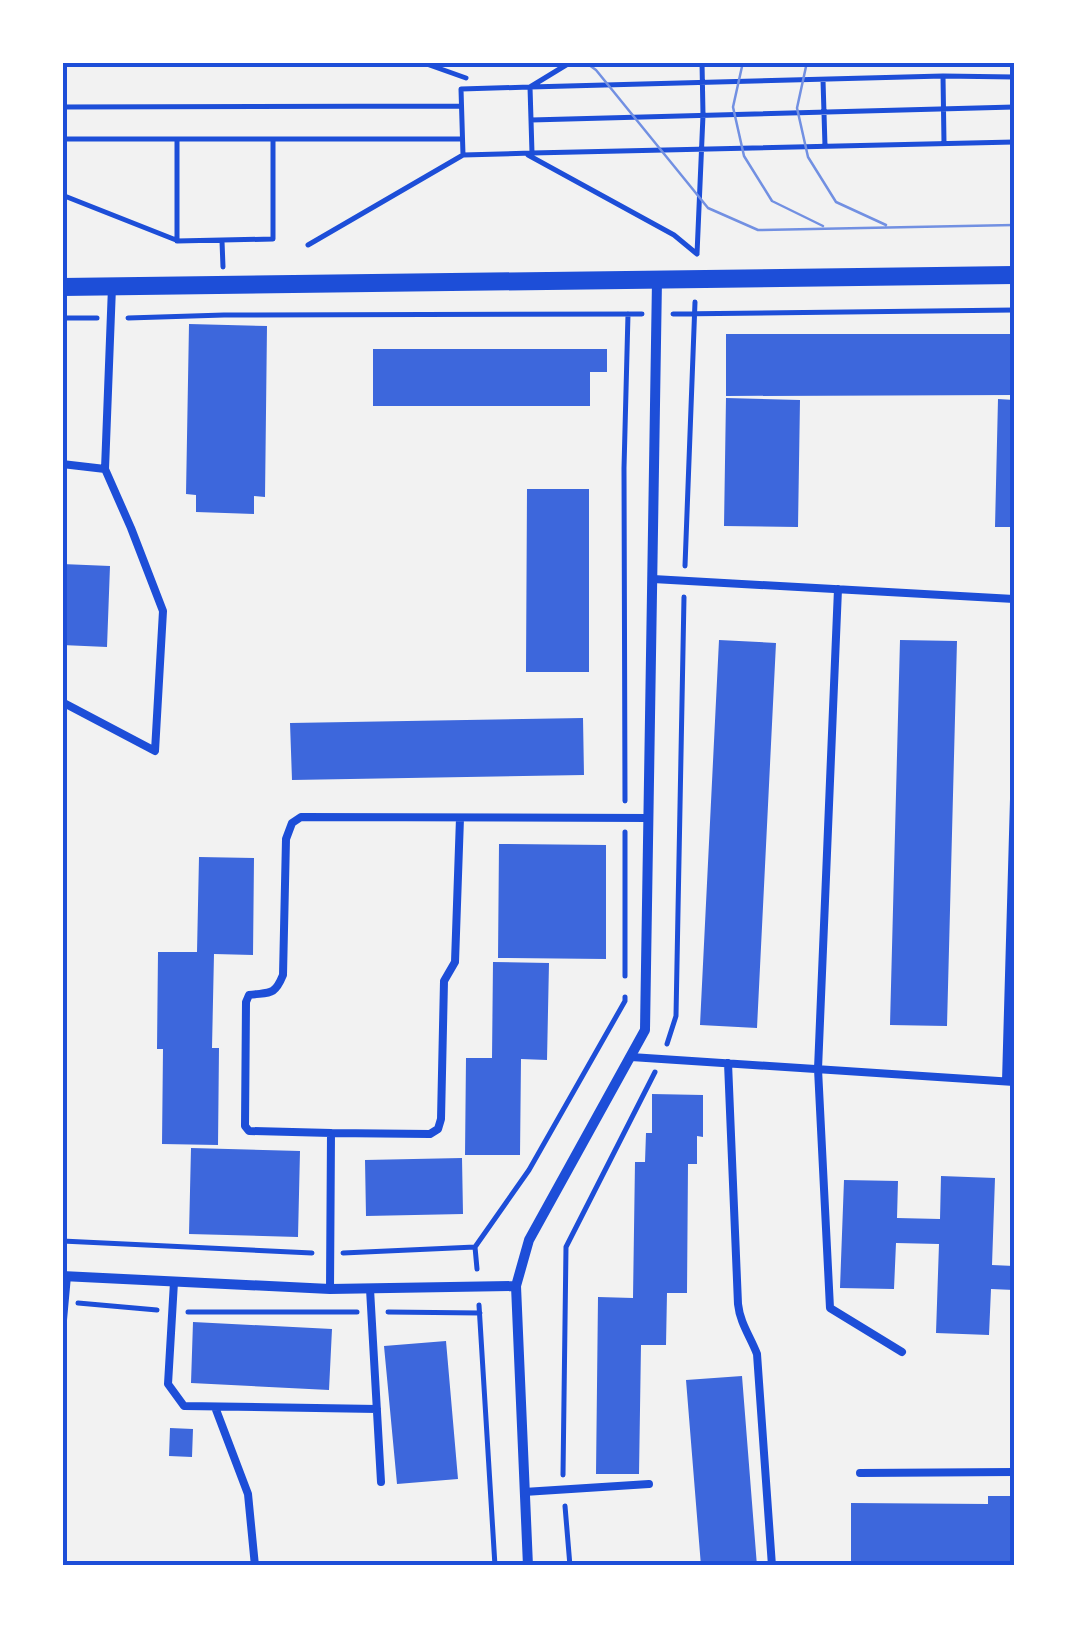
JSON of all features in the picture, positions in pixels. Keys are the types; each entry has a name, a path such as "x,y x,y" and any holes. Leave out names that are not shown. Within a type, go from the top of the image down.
{"street":[{"path":"62,287 1014,276"},
{"path":"528,1566 516,1286 530,1240 645,1030 657,280"},
{"path":"65,1276 330,1289 516,1286"}],"lane":[{"path":"62,702 156,751 163,611 105,468 112,287"},
{"path":"62,464 105,468"},
{"path":"653,579 1014,599"},
{"path":"838,589 818,1069 830,1308 902,1352"},
{"path":"631,1057 1010,1082 1014,799"},
{"path":"460,818 454,962 444,981 442,1120 438,1128 430,1134 249,1131 245,1126 246,1002 249,995 267,994 277,988 283,975 286,839 292,824 301,817 648,818"},
{"path":"728,1063 738,1304 740,1321 757,1354 772,1566"},
{"path":"330,1289 331,1133"},
{"path":"62,1331 65,1276"},
{"path":"174,1282 168,1384 184,1406 377,1408"},
{"path":"370,1289 381,1482"},
{"path":"216,1408 248,1494 256,1566"},
{"path":"860,1473 1014,1472"},
{"path":"524,1492 649,1484"}],"path":[{"path":"421,62 466,78"},
{"path":"530,87 572,62"},
{"path":"528,153 674,235 698,254 702,62"},
{"path":"944,76 944,144"},
{"path":"463,155 461,89 1014,77"},
{"path":"824,80 824,146"},
{"path":"528,153 530,87"},
{"path":"62,107 461,106"},
{"path":"531,120 1014,107"},
{"path":"62,138 462,140"},
{"path":"177,241 178,139"},
{"path":"62,196 177,241 274,238 274,139"},
{"path":"308,245 463,155 1014,142"},
{"path":"62,318 1014,310"},
{"path":"495,1566 475,1246 529,1170 625,1001 624,468 628,314"},
{"path":"62,1242 330,1254 475,1246"},
{"path":"65,1302 172,1312 480,1313"}],"building":[{"path":"189,324 267,326 265,497 254,496 254,514 196,512 196,495 186,494"},
{"path":"726,334 1014,334 1014,395 726,396"},
{"path":"373,349 607,349 607,372 590,372 590,406 373,406"},
{"path":"726,398 800,400 798,527 724,526"},
{"path":"998,399 1014,400 1014,527 995,527"},
{"path":"527,489 589,489 589,672 526,672"},
{"path":"62,564 110,566 107,647 62,645"},
{"path":"719,640 776,643 757,1028 700,1025"},
{"path":"900,640 957,641 947,1026 890,1025"},
{"path":"583,718 584,775 292,780 290,723"},
{"path":"499,844 606,845 606,959 498,958"},
{"path":"199,857 254,858 253,955 214,954 212,1048 219,1048 218,1145 162,1144 163,1049 157,1049 158,952 197,952"},
{"path":"493,962 549,963 547,1060 521,1059 520,1155 465,1155 466,1058 492,1058"},
{"path":"652,1094 703,1095 703,1137 697,1136 697,1164 688,1164 687,1293 667,1293 666,1345 641,1345 639,1474 596,1474 598,1297 633,1298 635,1162 645,1162 646,1133 652,1133"},
{"path":"191,1148 300,1151 298,1237 189,1234"},
{"path":"462,1158 463,1214 366,1216 365,1160"},
{"path":"941,1176 995,1178 992,1265 1014,1266 1014,1290 991,1289 989,1335 936,1333 939,1244 896,1243 894,1289 840,1288 844,1180 898,1181 897,1218 940,1219"},
{"path":"193,1322 332,1329 329,1390 191,1383"},
{"path":"446,1341 458,1479 397,1484 384,1346"},
{"path":"742,1376 757,1566 701,1566 686,1380"},
{"path":"170,1428 193,1429 192,1457 169,1456"},
{"path":"988,1496 1014,1496 1014,1566 851,1566 851,1503 988,1504"}],"tram line":[{"path":"585,62 596,70 708,208 758,230 1014,225"},
{"path":"743,62 733,107 744,156 772,201 823,226"},
{"path":"807,62 797,108 808,157 836,202 886,225"}]}
